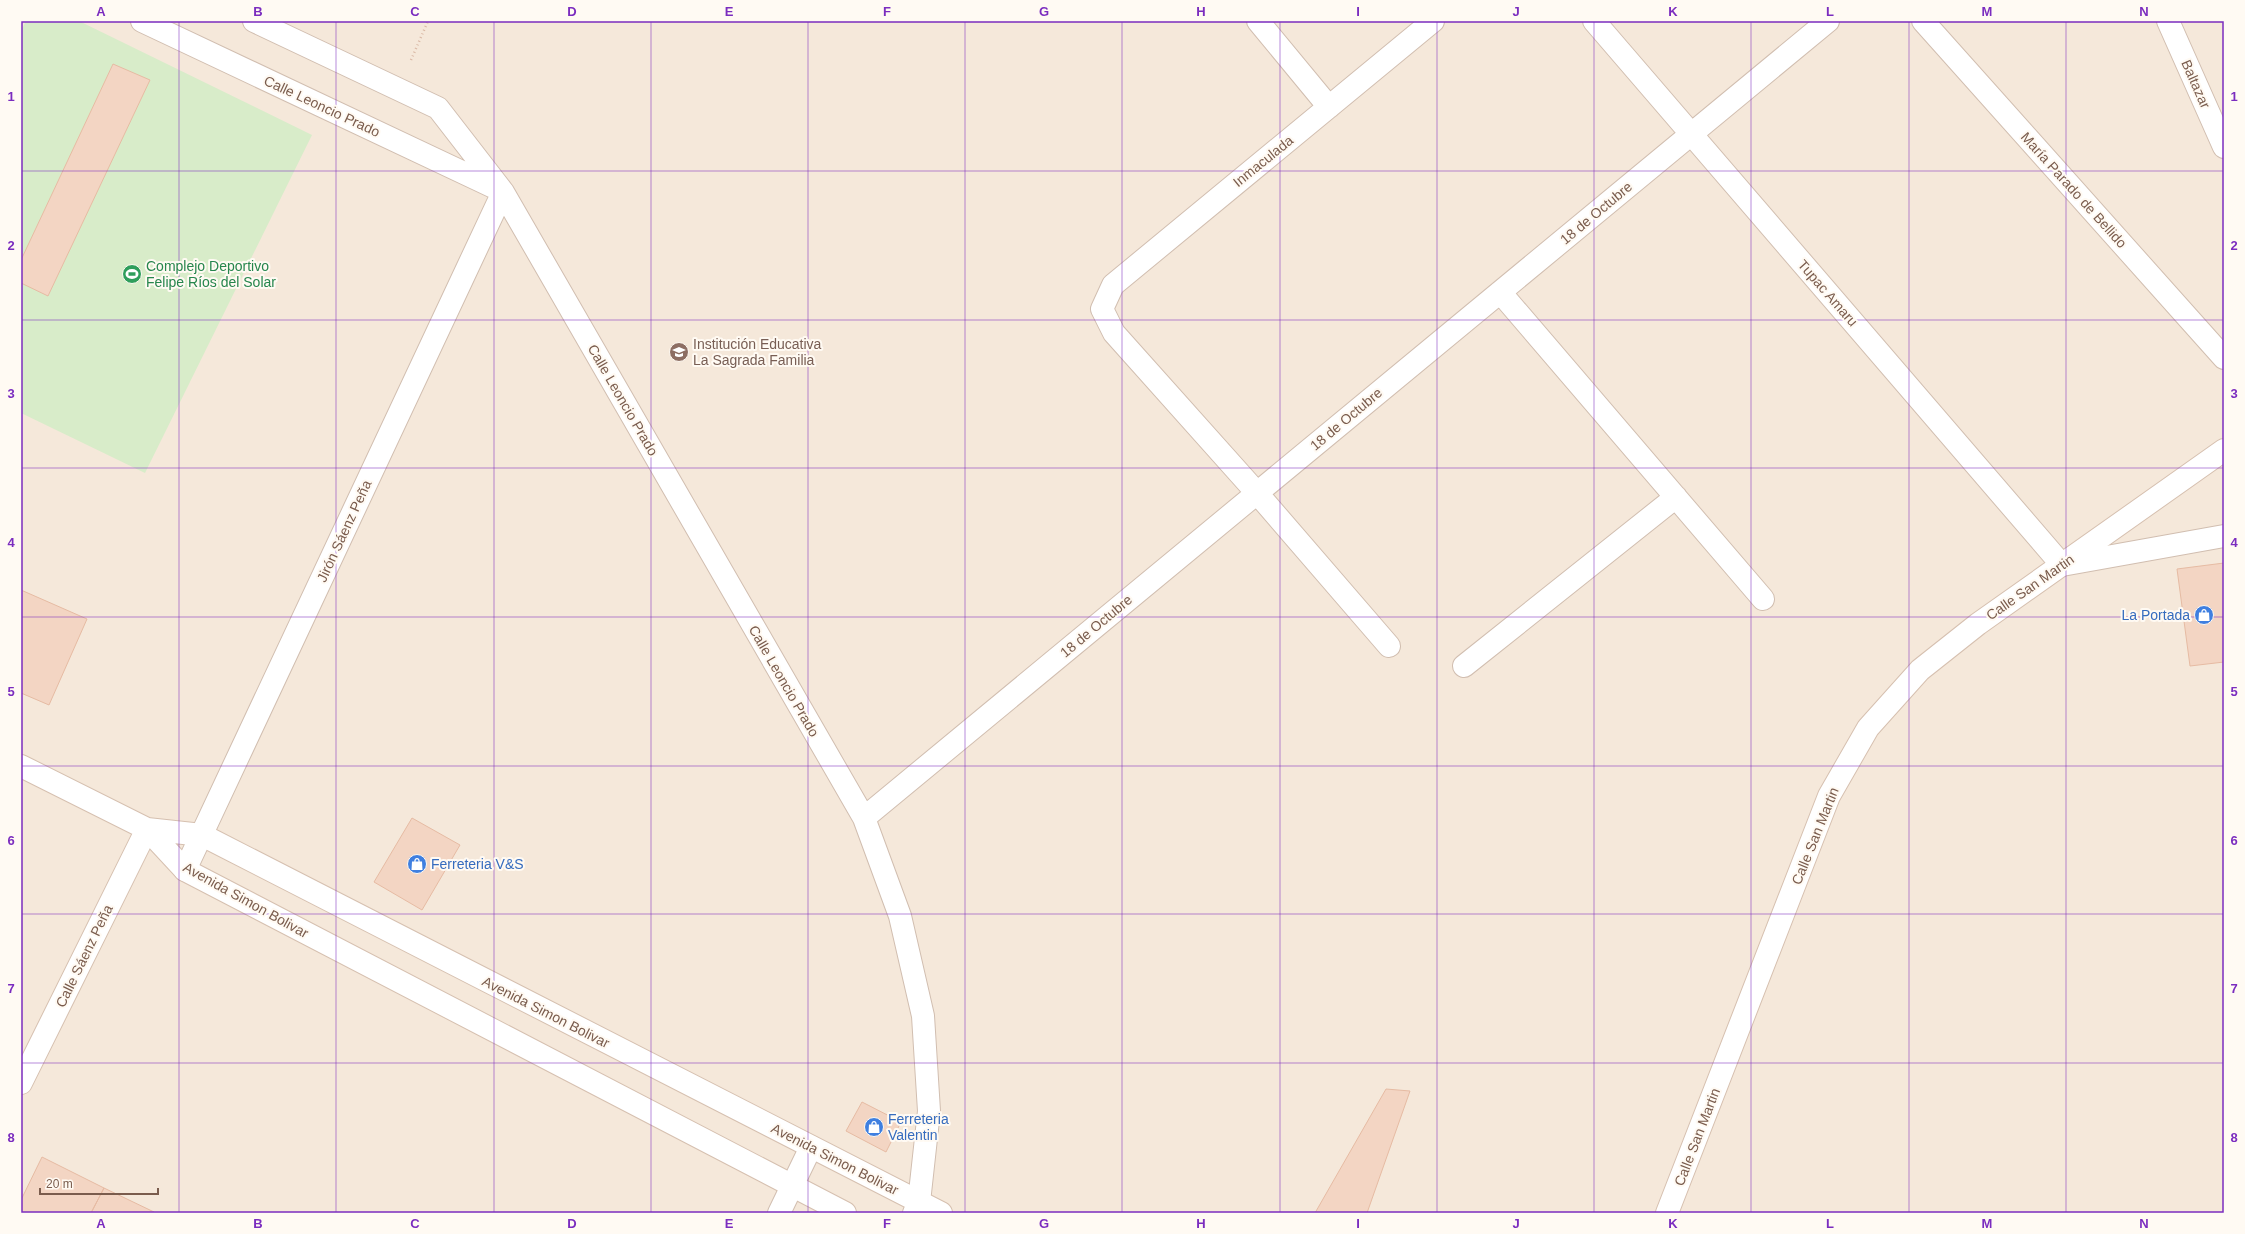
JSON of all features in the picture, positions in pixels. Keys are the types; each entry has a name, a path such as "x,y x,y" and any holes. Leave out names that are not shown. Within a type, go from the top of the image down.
{"street":[{"name":"Calle Leoncio Prado","path":"142,21 502,192"},
{"name":"Calle Leoncio Prado","path":"254,21 438,108 502,192 864,818 900,916 923,1016 929,1111 916,1207"},
{"path":"1258,21 1329,107"},
{"name":"Inmaculada","path":"1257,493 1114,333 1102,308 1113,284 1434,21"},
{"name":"Tupac Amaru","path":"1594,21 2062,565"},
{"name":"18 de Octubre","path":"864,818 1828,21"},
{"name":"María Parado de Bellido","path":"1923,21 2224,358"},
{"name":"Baltazar","path":"2168,21 2224,147"},
{"name":"Jirón Sáenz Peña","path":"185,870 502,192"},
{"path":"1500,292 1763,598"},
{"name":"Calle San Martin","path":"1667,1213 1829,796 1868,728 1920,670 1978,624 2224,450"},
{"path":"1257,493 1389,646"},
{"path":"1464,666 1676,497"},
{"path":"2062,565 2224,536"},
{"name":"Avenida Simon Bolivar","path":"21,766 147,829 202,835 811,1147 916,1207 941,1213"},
{"name":"Avenida Simon Bolivar","path":"147,829 185,870 845,1213"},
{"name":"Calle Sáenz Peña","path":"21,1084 147,829"},
{"path":"779,1213 811,1147"}],"path":[{"path":"398,88 428,21"}],"shaded area":[{"path":"21,21 2224,21 2224,1213 21,1213"}],"green space":[{"name":"Complejo Deportivo Felipe Ríos del Solar","path":"26,21 79,21 312,135 145,473 21,413 21,31"}],"building":[{"path":"113,64 150,80 48,296 21,283 21,260"},
{"name":"La Portada","path":"2224,563 2224,662 2190,666 2177,569"},
{"path":"21,590 87,619 49,705 21,693"},
{"name":"Ferreteria V&S","path":"412,818 460,845 422,910 374,882"},
{"path":"1386,1089 1410,1091 1367,1213 1315,1213"},
{"name":"Ferreteria Valentin","path":"862,1102 901,1122 886,1152 846,1131"},
{"path":"42,1157 104,1188 91,1213 21,1213 21,1200"},
{"path":"104,1188 154,1212 91,1213"}],"place":[{"name":"Complejo Deportivo Felipe Ríos del Solar","path":"132,274"},
{"name":"Institución Educativa La Sagrada Familia","path":"679,352"},
{"name":"La Portada","path":"2204,615"},
{"name":"Ferreteria V&S","path":"417,864"},
{"name":"Ferreteria Valentin","path":"874,1127"}]}
